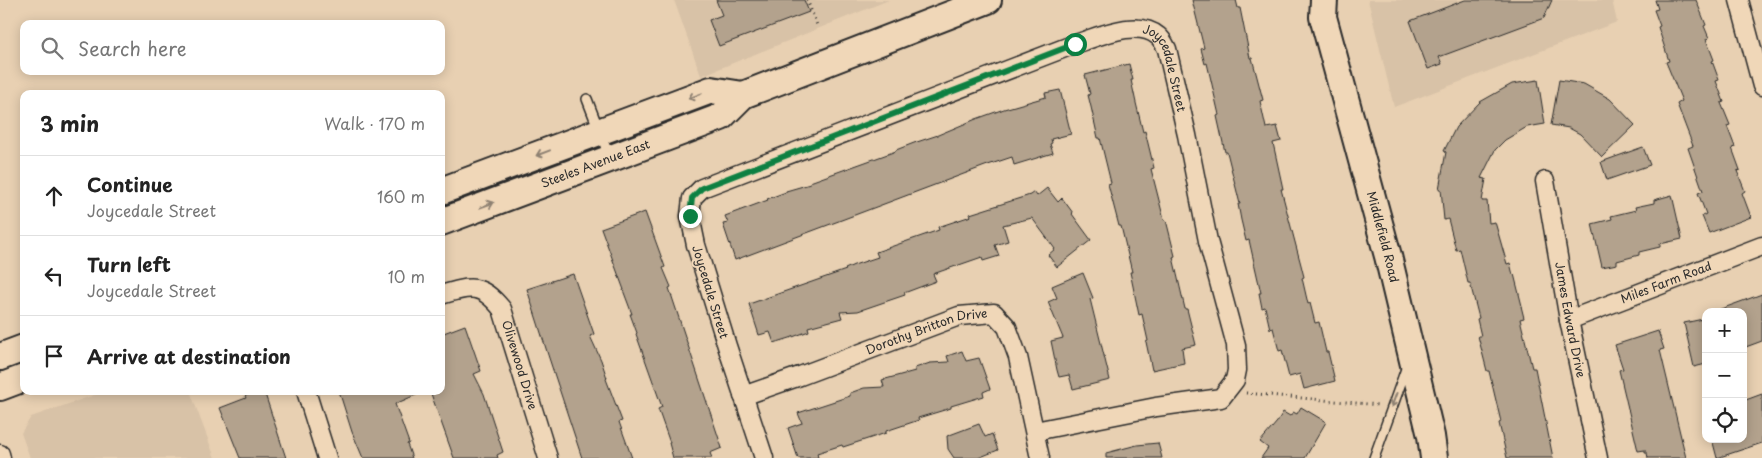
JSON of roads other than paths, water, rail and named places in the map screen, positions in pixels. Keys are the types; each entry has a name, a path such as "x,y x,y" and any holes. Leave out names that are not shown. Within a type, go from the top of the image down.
{"main road":[{"name":"Steeles Avenue East","path":"445,220 721,117 743,95 988,0"},
{"name":"Middlefield Road","path":"1319,6 1388,256 1434,458"},
{"path":"445,190 711,90 743,95"},
{"path":"0,357 20,350"},
{"path":"0,387 20,380"}],"street":[{"path":"1739,0 1762,86"},
{"name":"Joycedale Street","path":"764,458 696,245 690,216 692,198 702,188 1075,44 1122,30 1139,28 1160,37 1167,49 1188,135 1208,242 1236,345 1237,370 1235,380 1221,398 1156,407 1035,431"},
{"name":"James Edward Drive","path":"1544,181 1569,320 1598,458"},
{"name":"Miles Farm Road","path":"1569,320 1762,246"},
{"name":"Olivewood Drive","path":"445,294 466,287 486,292 502,309 548,458"},
{"name":"Dorothy Britton Drive","path":"743,396 959,316 994,313 1007,328 1018,357 1040,458"},
{"path":"307,395 327,458"},
{"path":"0,454 2,458"}],"lane":[{"path":"587,99 610,158"},
{"path":"1374,458 1411,354"}]}
